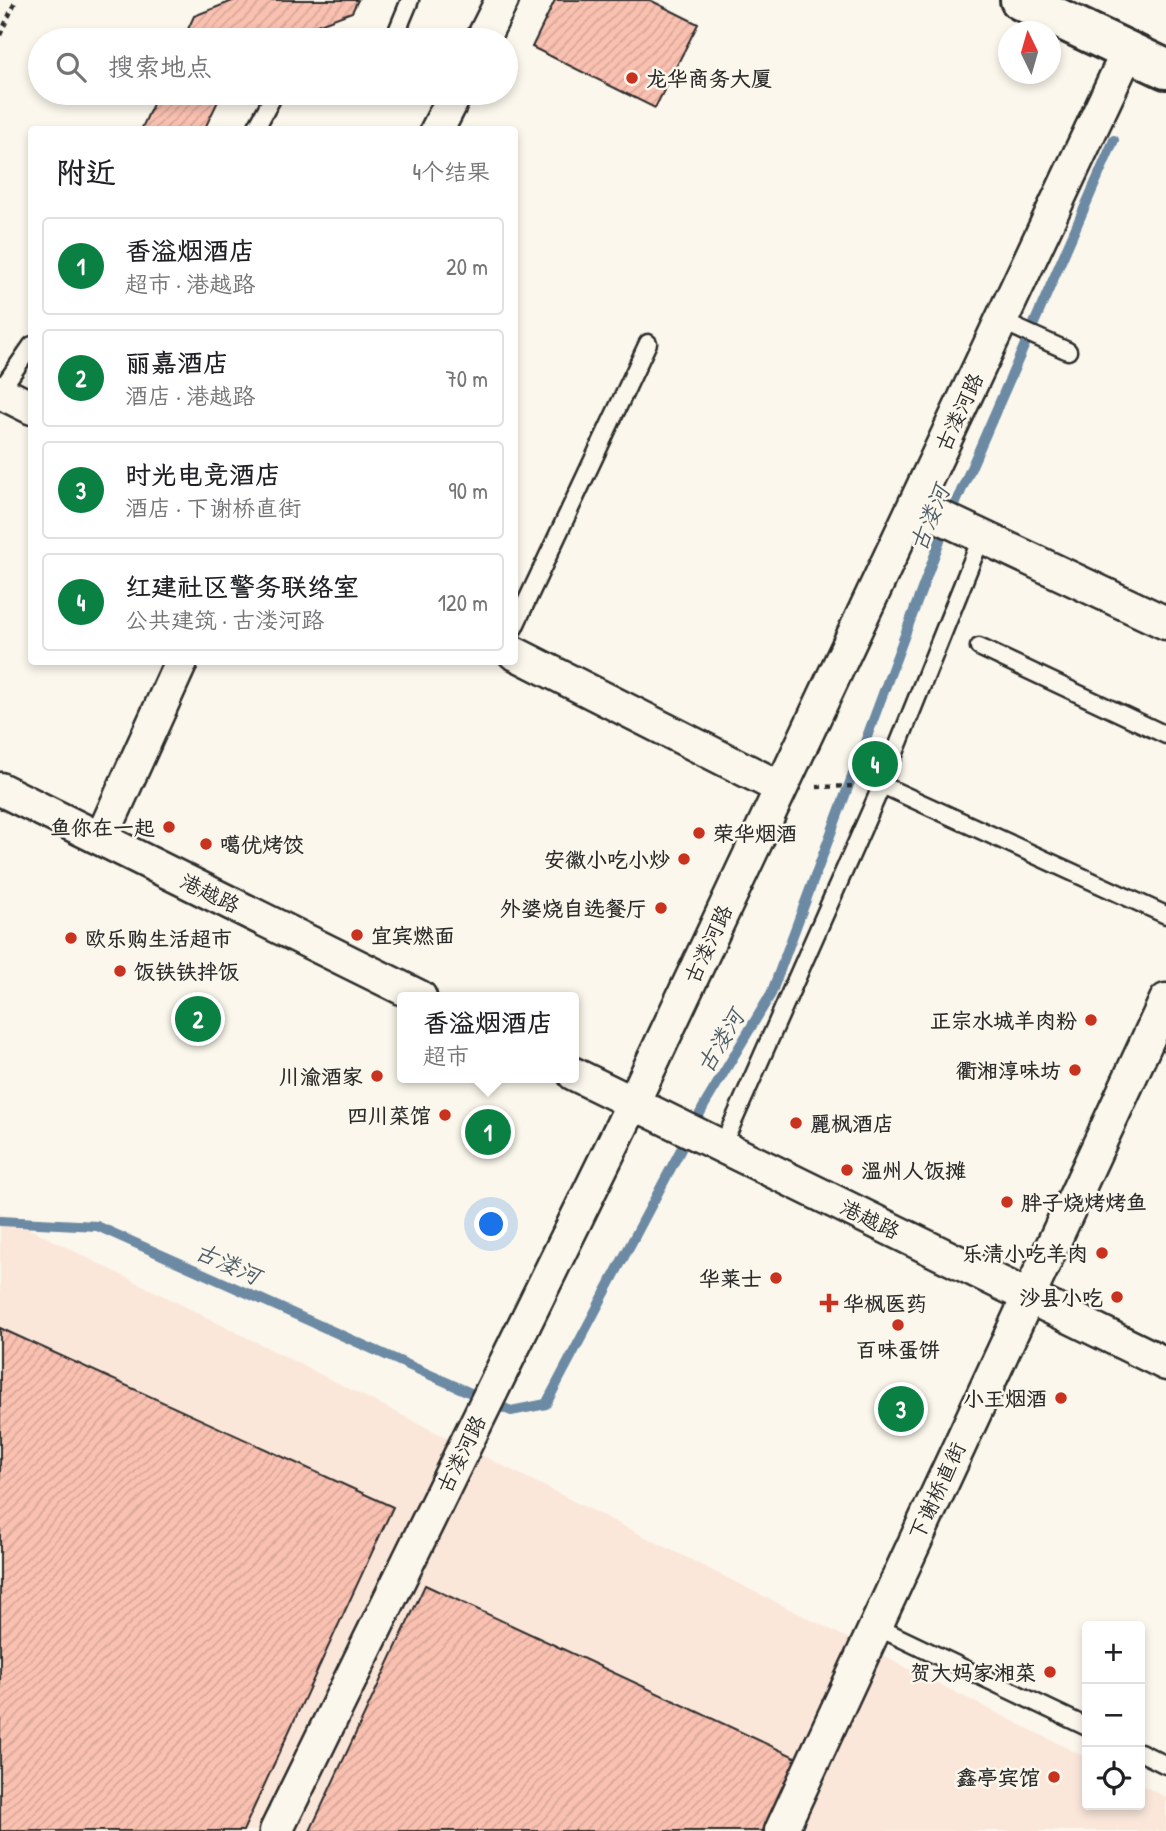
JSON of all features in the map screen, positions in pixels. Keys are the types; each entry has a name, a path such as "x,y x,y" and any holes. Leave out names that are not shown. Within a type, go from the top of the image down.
{"street":[{"path":"488,28 502,0"},
{"path":"1020,0 1166,69"},
{"name":"古溇河路","path":"276,1831 633,1103 781,788 948,520 1006,324 1128,51"},
{"path":"440,126 450,105"},
{"path":"0,391 28,406"},
{"path":"948,520 1166,623"},
{"path":"518,655 781,788"},
{"path":"102,839 180,665"},
{"name":"港越路","path":"0,789 410,992"},
{"name":"下谢桥直街","path":"781,1831 1166,1000"},
{"name":"港越路","path":"579,1076 1166,1364"}],"lane":[{"path":"398,28 410,0"},
{"path":"257,126 269,105"},
{"path":"1006,324 1068,351"},
{"path":"518,619 648,343"},
{"path":"0,391 28,351"},
{"path":"715,1143 882,785 948,520"},
{"path":"979,647 1166,735"},
{"path":"882,785 1166,915"},
{"path":"875,1626 1082,1725"},
{"path":"1145,1754 1166,1765"}],"path":[{"path":"0,35 16,0"},
{"path":"781,788 882,785"}],"shaded area":[{"path":"0,1214 1082,1755 1082,1810 1145,1810 1145,1786 1166,1797 1166,1831 0,1831"}],"building":[{"path":"235,0 358,0 352,12 309,28 188,28 194,16"},
{"name":"龙华商务大厦","path":"555,0 650,0 698,24 655,108 532,47"},
{"path":"152,105 216,105 206,126 143,126"},
{"path":"0,1328 393,1507 243,1831 0,1831"},
{"path":"425,1585 797,1758 763,1831 310,1831"}],"waterway":[{"name":"古溇河","path":"0,1221 97,1226 511,1411 546,1404 705,1104 771,994 944,530 1114,140"}],"place":[{"name":"龙华商务大厦","path":"632,78"},
{"name":"红建社区警务联络室","path":"875,764"},
{"name":"鱼你在一起","path":"169,827"},
{"name":"荣华烟酒","path":"699,833"},
{"name":"噶优烤饺","path":"206,844"},
{"name":"安徽小吃小炒","path":"684,859"},
{"name":"外婆烧自选餐厅","path":"661,908"},
{"name":"宜宾燃面","path":"357,935"},
{"name":"欧乐购生活超市","path":"71,938"},
{"name":"饭铁铁拌饭","path":"120,971"},
{"name":"丽嘉酒店","path":"198,1019"},
{"name":"正宗水城羊肉粉","path":"1091,1020"},
{"name":"衢湘淳味坊","path":"1075,1070"},
{"name":"川渝酒家","path":"377,1076"},
{"name":"四川菜馆","path":"445,1115"},
{"name":"麗枫酒店","path":"796,1123"},
{"name":"香溢烟酒店","path":"488,1132"},
{"name":"温州人饭摊","path":"847,1170"},
{"name":"胖子烧烤烤鱼","path":"1007,1202"},
{"name":"乐清小吃羊肉","path":"1102,1253"},
{"name":"华莱士","path":"776,1278"},
{"name":"沙县小吃","path":"1117,1297"},
{"name":"华枫医药","path":"829,1303"},
{"name":"百味蛋饼","path":"898,1325"},
{"name":"小王烟酒","path":"1061,1398"},
{"name":"时光电竞酒店","path":"901,1409"},
{"name":"贺大妈家湘菜","path":"1050,1672"},
{"name":"鑫亭宾馆","path":"1054,1777"}]}
